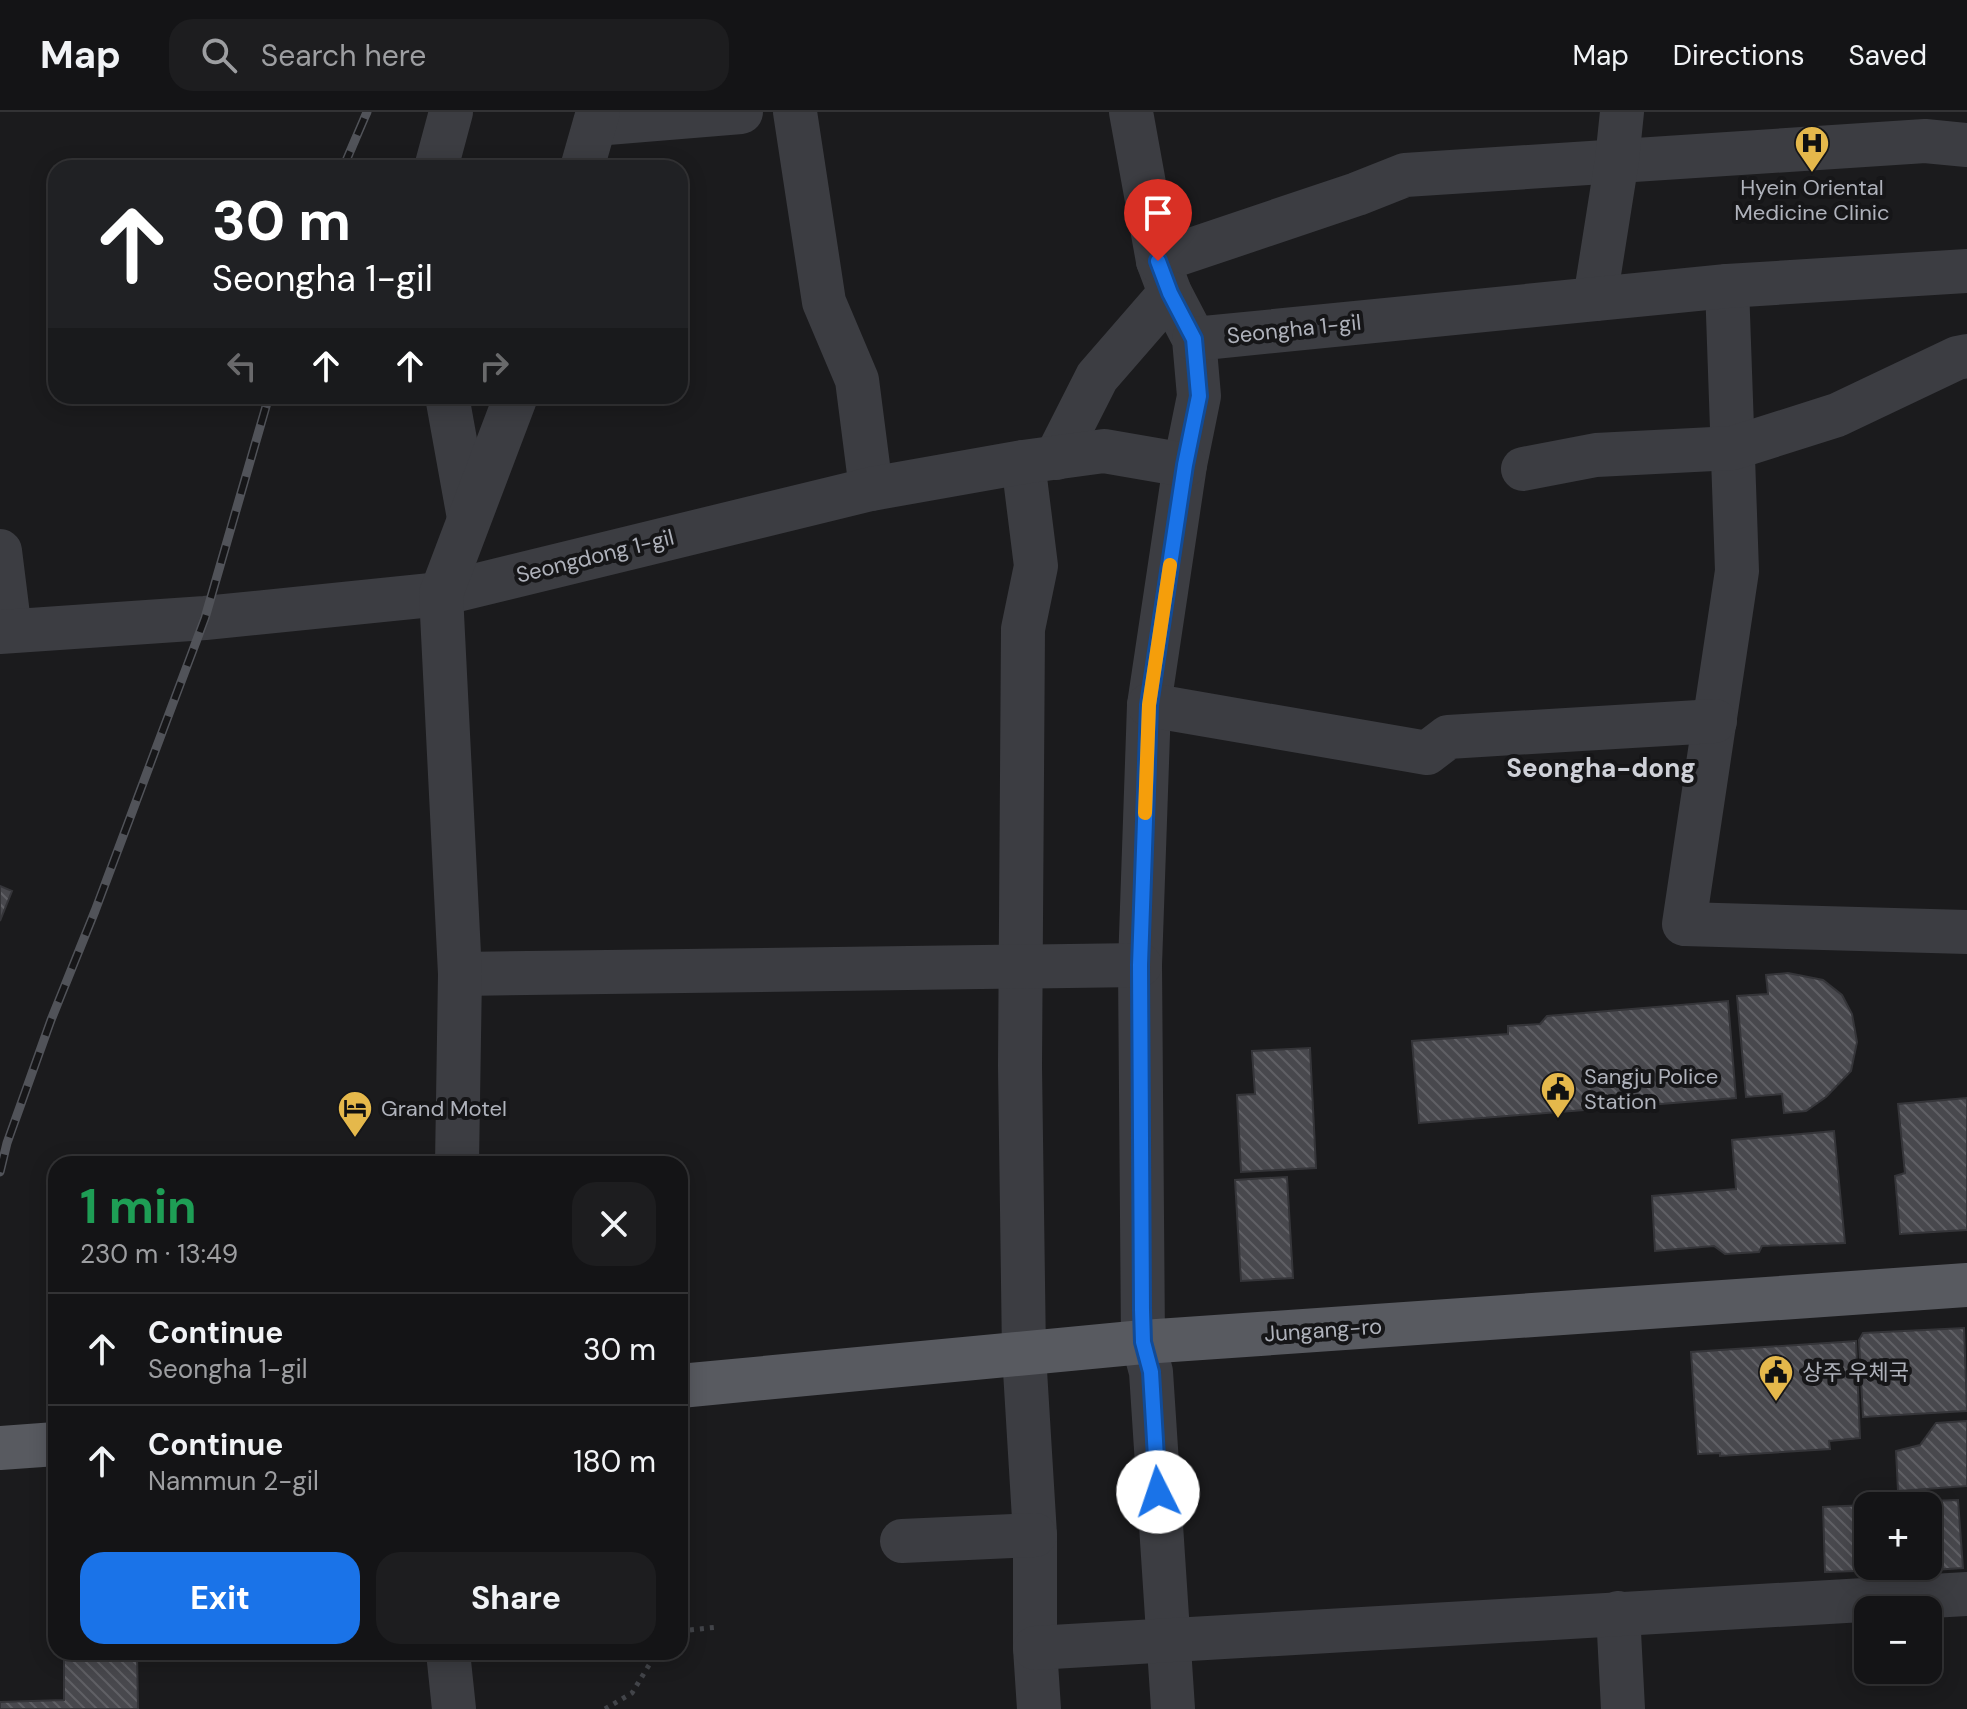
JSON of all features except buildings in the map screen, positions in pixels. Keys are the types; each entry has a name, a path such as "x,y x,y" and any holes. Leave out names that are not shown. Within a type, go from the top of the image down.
{"main road":[{"name":"Jungang-ro","path":"688,1385 1143,1342 1967,1285"},
{"path":"0,1448 48,1445"}],"street":[{"path":"438,160 451,112"},
{"path":"584,160 596,118 741,112"},
{"path":"795,112 824,302 857,380 871,489"},
{"path":"1131,112 1164,277 1194,339 1199,396 1185,465 1149,705 1140,965 1143,1342 1151,1372 1173,1709"},
{"path":"1595,299 1622,112"},
{"path":"1039,1709 1035,1648 1035,1535 1024,1354 1021,966 1023,629 1036,566 1040,460 1164,277 1405,175 1925,141 1967,145"},
{"name":"Seongha 1-gil","path":"1194,339 1727,286 1967,271"},
{"path":"1727,286 1737,571 1684,924 1967,932"},
{"path":"1523,469 1596,455 1733,448 1837,415 1967,356"},
{"path":"448,404 469,518"},
{"path":"457,1156 460,974 441,594 513,404"},
{"name":"Seongdong 1-gil","path":"5,632 205,618 441,594 871,489 1040,460 1104,451 1185,465"},
{"path":"0,551 5,632"},
{"path":"1149,705 1427,753 1448,737 1715,721"},
{"path":"460,974 1140,965"},
{"path":"902,1541 1035,1535"},
{"path":"1035,1648 1967,1594"},
{"path":"1618,1613 1623,1709"},
{"path":"449,1660 454,1709"}],"path":[{"path":"688,1630 718,1627"},
{"path":"605,1709 632,1693 652,1660"}],"railway":[{"path":"346,160 367,112"},
{"path":"0,1172 7,1143 51,1020 205,618 267,404"}],"slow traffic":[{"path":"1145,813 1149,705 1170,565"}],"place":[{"name":"Hyein Oriental Medicine Clinic","path":"1812,174"},
{"name":"Sangju Police Station","path":"1558,1120"},
{"name":"Grand Motel","path":"355,1139"},
{"name":"상주 우체국","path":"1776,1403"}],"district":[{"name":"Seongha-dong","path":"1601,768"}],"route":[{"path":"1158,261 1170,293 1194,339 1199,396 1185,465 1149,705 1140,965 1142,1310 1143,1342 1151,1372 1158,1492"}]}
